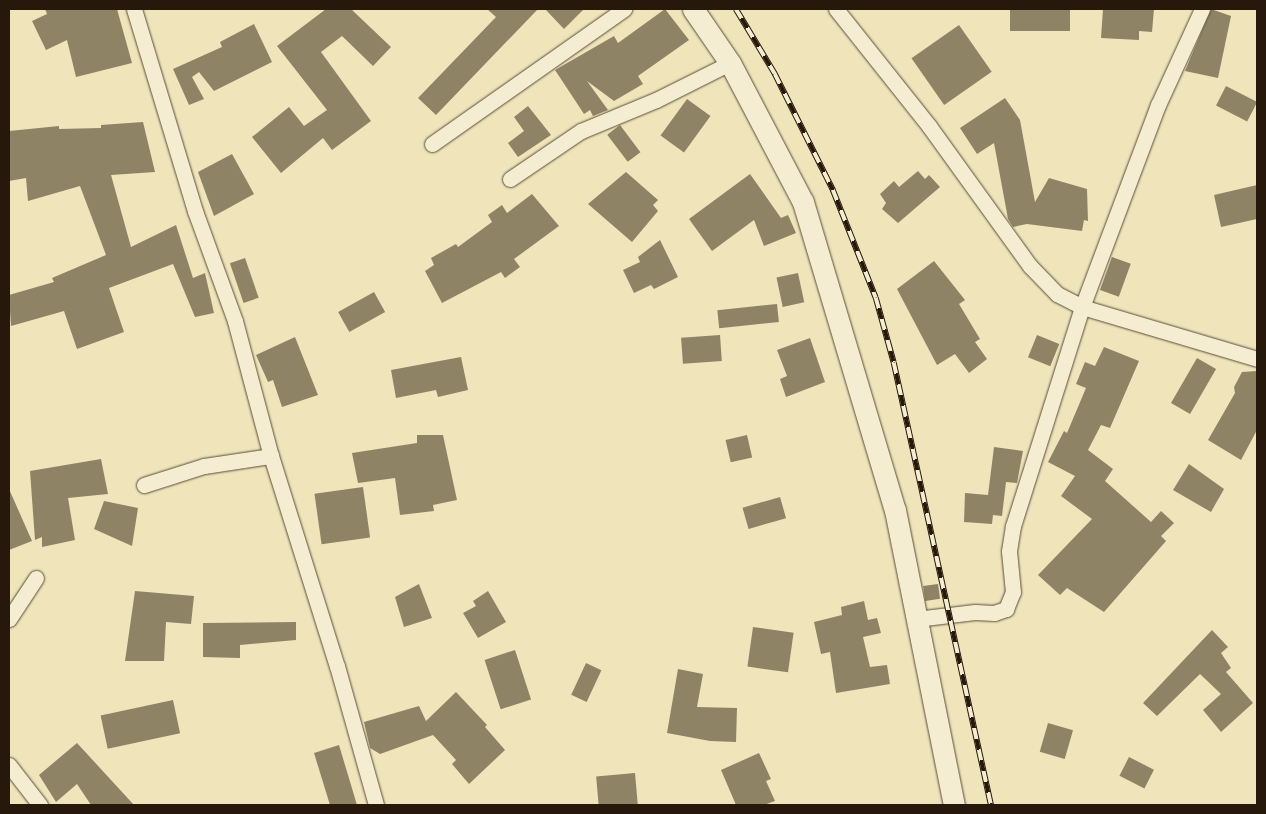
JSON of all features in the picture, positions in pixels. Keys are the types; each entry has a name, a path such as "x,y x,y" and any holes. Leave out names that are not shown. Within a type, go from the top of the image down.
{"street":[{"path":"134,9 195,211 235,321 270,456 337,666 376,805"},
{"path":"432,144 624,9"},
{"path":"693,9 730,63 803,202 895,510 954,805"},
{"path":"836,9 929,126 1030,266 1057,294 1082,307 1257,359"},
{"path":"916,619 994,613 1006,609 1014,592 1009,551 1013,526 1082,307 1158,106 1202,9"},
{"path":"510,179 581,131 656,100 730,63"},
{"path":"144,484 204,466 270,456"},
{"path":"9,619 36,578"},
{"path":"9,764 40,805"}],"building":[{"path":"45,9 117,9 132,63 76,77 67,40 46,50 32,21 47,14"},
{"path":"326,9 351,9 391,47 373,66 342,36 321,52 371,121 332,150 323,138 281,173 252,137 289,107 304,126 327,110 277,46"},
{"path":"487,9 538,9 436,115 418,98 496,17"},
{"path":"545,9 584,9 564,29"},
{"path":"665,9 689,40 638,76 643,84 614,101 587,81 608,110 593,116 590,110 584,114 555,70 614,36 618,43"},
{"path":"1010,9 1070,9 1070,31 1010,31"},
{"path":"1103,9 1154,9 1152,32 1139,31 1139,40 1101,38"},
{"path":"1211,9 1231,16 1218,78 1185,71"},
{"path":"254,24 272,62 214,91 199,72 192,77 204,99 189,105 173,69 222,47 220,42"},
{"path":"959,25 992,72 944,105 911,58"},
{"path":"1226,86 1257,102 1247,121 1216,106"},
{"path":"1005,98 1020,120 1035,202 1049,178 1087,189 1088,221 1084,220 1082,231 1027,224 1013,227 1008,219 994,143 977,154 960,128"},
{"path":"687,99 710,116 684,152 661,135"},
{"path":"528,106 551,135 518,157 508,143 524,131 514,117"},
{"path":"143,122 155,172 111,175 131,247 176,225 193,278 205,273 214,313 195,317 173,264 109,288 124,332 77,349 64,311 11,326 9,295 54,282 52,278 106,255 80,186 28,201 26,178 9,181 9,131 59,126 59,129 101,128 101,125"},
{"path":"620,125 640,152 628,162 607,135"},
{"path":"232,154 254,194 214,216 198,172"},
{"path":"918,171 925,179 929,175 940,187 898,223 882,209 886,203 880,194 894,181 899,187"},
{"path":"626,172 658,200 653,205 658,211 632,242 588,204"},
{"path":"750,174 781,218 788,215 796,233 764,246 754,220 712,251 689,219"},
{"path":"1257,185 1257,219 1221,227 1214,195"},
{"path":"532,194 559,226 514,259 520,267 505,278 501,272 442,303 425,271 434,265 431,258 456,244 458,247 492,222 488,215 502,205 507,213"},
{"path":"660,240 678,277 654,289 651,285 634,293 623,270 640,262 638,257"},
{"path":"1112,257 1131,264 1119,297 1100,290"},
{"path":"245,258 259,298 244,303 230,263"},
{"path":"934,261 965,300 959,304 980,339 975,342 987,359 969,373 955,354 937,365 897,289"},
{"path":"798,273 804,302 783,307 776,278"},
{"path":"374,292 385,312 349,332 338,312"},
{"path":"777,304 779,322 719,328 717,310"},
{"path":"720,335 722,361 683,364 681,338"},
{"path":"1037,335 1059,344 1050,366 1028,357"},
{"path":"295,337 318,395 282,407 273,380 268,382 256,355"},
{"path":"810,338 825,382 786,397 780,379 787,376 777,350"},
{"path":"1104,347 1139,361 1110,428 1101,425 1088,450 1113,469 1105,481 1151,522 1161,511 1174,523 1161,536 1166,541 1104,612 1067,588 1060,595 1038,575 1092,519 1061,496 1075,476 1048,462 1064,431 1067,433 1086,388 1076,384 1085,362 1095,366"},
{"path":"461,357 468,390 438,397 436,390 396,398 391,370"},
{"path":"1197,358 1216,369 1190,414 1171,403"},
{"path":"1257,371 1257,430 1241,460 1208,440 1235,393 1234,387 1242,372"},
{"path":"417,435 443,435 457,500 433,505 434,511 400,515 395,478 358,483 352,453 417,443"},
{"path":"747,435 752,457 731,462 726,440"},
{"path":"994,447 1023,451 1017,483 1006,482 1002,516 993,515 992,524 964,522 965,493 988,495"},
{"path":"101,459 108,494 68,498 75,540 42,547 42,537 35,540 30,471"},
{"path":"1189,464 1224,489 1211,512 1173,490"},
{"path":"363,487 370,538 322,544 314,494"},
{"path":"9,489 32,541 9,550"},
{"path":"780,497 786,518 749,529 743,508"},
{"path":"104,501 138,508 132,546 94,529"},
{"path":"419,584 432,618 404,627 395,597"},
{"path":"938,584 940,599 925,601 923,586"},
{"path":"135,591 194,596 191,624 166,622 164,661 125,661"},
{"path":"488,591 506,622 478,638 463,613 476,606 473,601"},
{"path":"864,601 868,620 877,618 881,633 863,637 870,667 887,665 890,684 836,693 830,652 821,654 814,622 842,615 841,607"},
{"path":"296,622 296,640 240,645 240,658 203,657 203,623"},
{"path":"753,627 794,633 788,672 747,667"},
{"path":"1212,630 1228,647 1221,653 1231,668 1226,672 1253,703 1221,732 1203,710 1221,694 1200,674 1157,716 1143,703"},
{"path":"515,650 531,699 501,709 485,660"},
{"path":"586,663 601,670 587,702 571,695"},
{"path":"678,669 703,674 697,707 737,708 736,742 710,741 667,733"},
{"path":"456,692 487,725 485,727 505,750 469,784 452,764 456,760 433,735 380,754 370,748 364,722 419,706 426,721"},
{"path":"173,700 180,733 108,749 101,715"},
{"path":"1048,723 1073,730 1065,759 1040,752"},
{"path":"77,743 134,805 91,805 77,784 56,802 39,775"},
{"path":"339,745 357,805 330,805 314,753"},
{"path":"759,753 771,779 766,781 775,801 764,805 736,805 721,770"},
{"path":"1129,757 1154,770 1144,788 1119,776"},
{"path":"635,773 638,805 599,805 596,776"}],"railway":[{"path":"736,9 775,74 833,190 876,298 894,363 991,805"}]}
